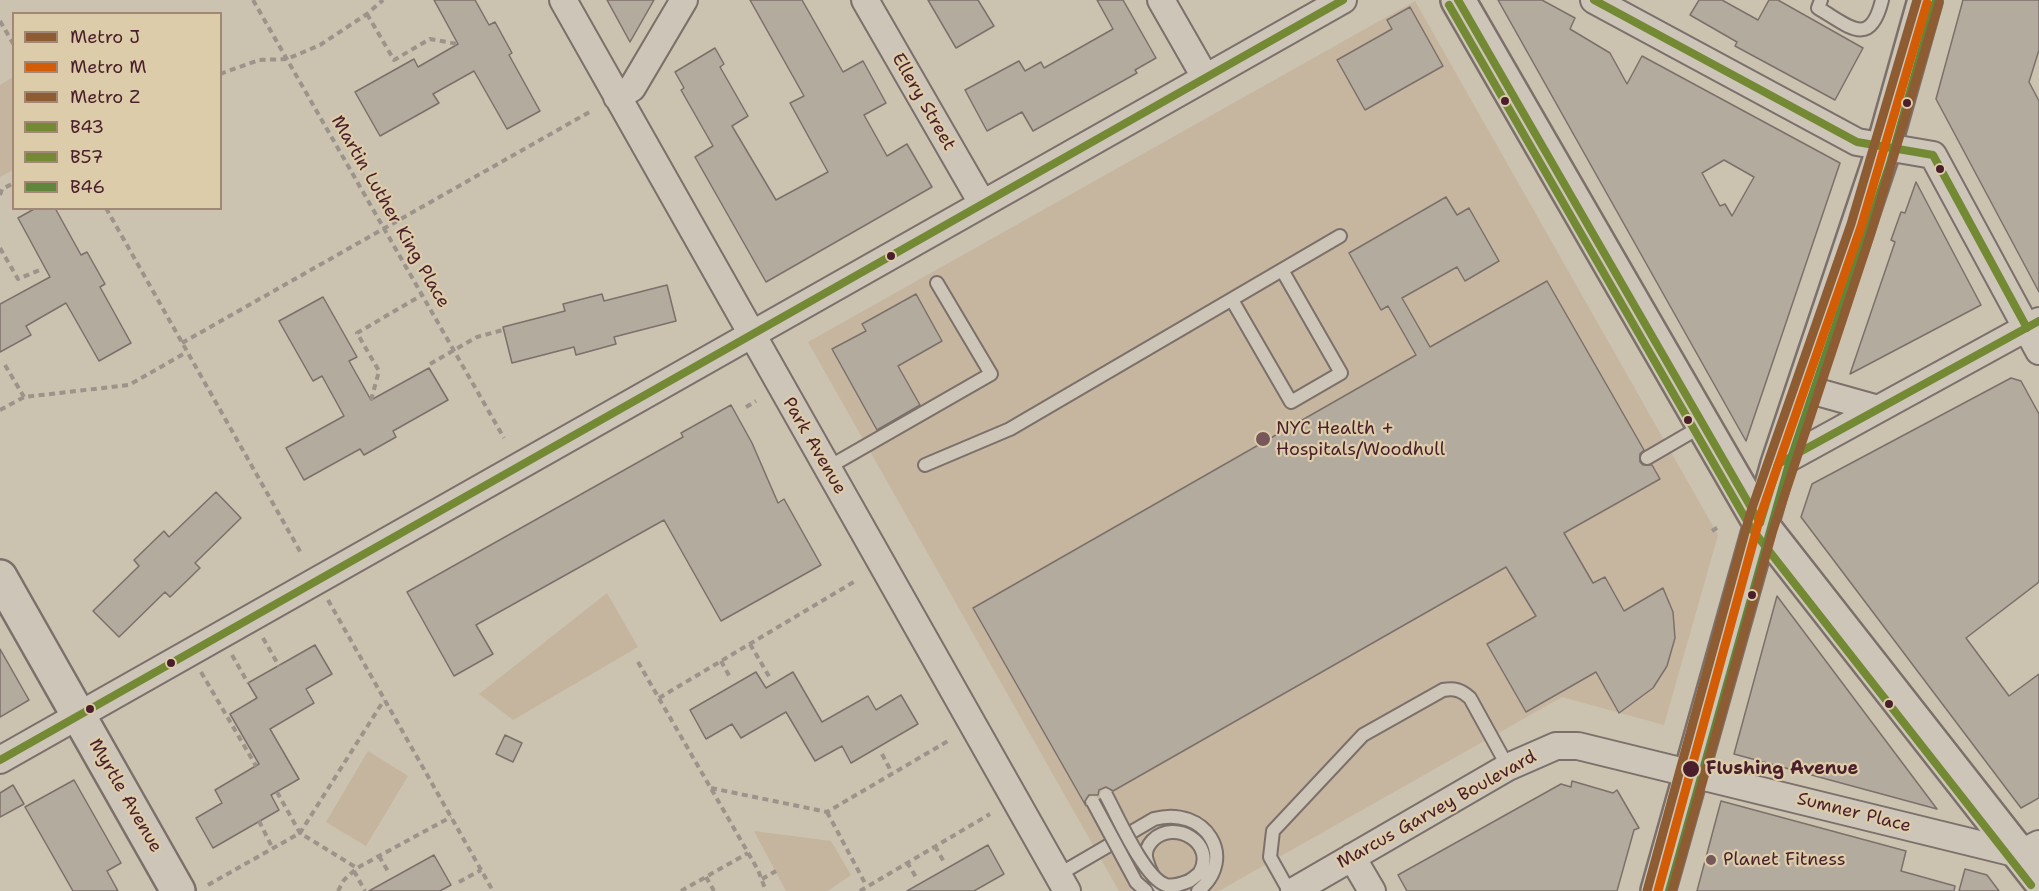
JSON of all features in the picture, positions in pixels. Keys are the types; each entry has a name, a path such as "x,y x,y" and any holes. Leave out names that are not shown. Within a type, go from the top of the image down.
{"main road":[{"path":"1458,0 1760,523 2029,849 2039,879"},
{"path":"1658,891 1760,523 1884,147 1925,0"},
{"name":"Myrtle Avenue","path":"0,576 79,715 193,888"}],"street":[{"name":"Park Avenue","path":"563,0 1062,883"},
{"path":"617,97 632,88 684,0"},
{"name":"Ellery Street","path":"865,0 982,203"},
{"path":"1161,0 1205,77"},
{"path":"0,760 1342,0"},
{"path":"1594,0 1857,142 1933,155 2033,325 2039,351"},
{"path":"1778,464 2033,325"},
{"path":"1803,388 1878,409"},
{"name":"Marcus Garvey Boulevard","path":"1294,891 1508,767 1556,746 1578,746 1690,773"},
{"name":"Sumner Place","path":"1690,773 2029,849"},
{"path":"1352,857 1372,891"}],"lane":[{"path":"1821,0 1818,8 1855,30 1866,29 1877,20 1882,0"},
{"path":"925,465 1010,429 1340,236"},
{"path":"1232,300 1291,402 1341,373 1282,270"},
{"path":"827,468 991,374 937,284"},
{"path":"1647,458 1703,425"},
{"path":"1288,891 1270,857 1270,843 1274,831 1363,735 1443,690 1453,689 1462,691 1470,698 1508,767"},
{"path":"1106,795 1152,876 1165,884 1178,885 1189,881 1200,872 1202,856 1196,840 1186,832 1170,831 1157,836 1148,845 1146,859 1162,891"},
{"path":"1093,802 1136,882 1146,891"},
{"path":"1062,883 1154,819 1168,815 1183,816 1198,823 1209,833 1215,850 1215,867 1209,882 1198,891"}],"path":[{"name":"Martin Luther King Place","path":"253,0 504,438"},
{"path":"222,73 259,60 287,59 320,45 367,14 383,0"},
{"path":"367,14 394,60 430,39 458,45"},
{"path":"0,21 12,42"},
{"path":"182,343 385,230 593,110"},
{"path":"0,195 2,189 12,184"},
{"path":"107,210 301,553"},
{"path":"0,248 18,279 42,269"},
{"path":"371,400 379,371 357,333 422,295"},
{"path":"430,364 477,337 503,330"},
{"path":"0,410 24,397 129,384 187,352"},
{"path":"5,365 24,397"},
{"path":"746,407 756,401"},
{"path":"1712,531 1720,526"},
{"path":"659,698 857,580"},
{"path":"328,600 493,891"},
{"path":"262,637 279,666"},
{"path":"750,644 770,678"},
{"path":"232,655 248,684"},
{"path":"721,661 731,679"},
{"path":"638,662 748,853 766,891"},
{"path":"201,672 256,766"},
{"path":"193,888 273,849 300,833 384,700"},
{"path":"711,788 827,812 948,741"},
{"path":"882,754 892,773"},
{"path":"277,792 300,833 355,870 364,891"},
{"path":"827,812 866,885"},
{"path":"860,891 866,885 990,814"},
{"path":"338,891 344,879 355,870 451,817"},
{"path":"259,821 273,849"},
{"path":"935,846 944,862"},
{"path":"681,891 748,853"},
{"path":"379,856 389,873"},
{"path":"907,862 917,879"},
{"path":"459,882 481,870"},
{"path":"762,879 776,871"},
{"path":"706,877 714,891"}],"shaded area":[{"name":"NYC Health + Hospitals/Woodhull","path":"1415,1 1718,535 1664,725 1562,697 1219,891 1119,891 808,342"},
{"path":"12,78 12,171 0,177 0,85"},
{"path":"607,593 638,647 513,720 479,694"},
{"path":"368,751 408,776 366,846 326,822"},
{"path":"754,831 831,841 851,875 828,891 786,891"}],"building":[{"path":"434,0 475,0 489,25 495,22 512,53 509,55 540,111 507,129 474,71 433,94 439,103 380,136 355,92 414,59 418,67 458,44"},
{"path":"607,0 654,0 630,42"},
{"path":"750,0 802,0 843,72 863,61 886,103 864,115 887,156 907,144 932,187 766,282 695,157 713,146 681,90 684,88 675,72 715,48 724,64 720,67 748,116 732,126 776,200 828,172 790,103 804,96"},
{"path":"928,0 978,0 994,26 956,48"},
{"path":"1097,0 1123,0 1156,58 1135,70 1137,73 1033,131 1022,112 987,131 965,90 1019,61 1025,71 1041,62 1044,68 1113,29"},
{"path":"1498,0 1542,0 1575,18 1570,29 1610,53 1627,84 1642,56 1840,163 1746,441","holes":["1724,160 1754,177 1732,216 1725,204 1720,206 1702,173"]},
{"path":"1699,0 1722,0 1758,20 1769,0 1778,0 1863,48 1835,100 1735,46 1737,42 1690,15"},
{"path":"1963,0 2039,0 2039,50 2029,82 2039,101 2039,292 1936,99"},
{"path":"1410,7 1443,66 1365,110 1337,60 1392,29 1387,20"},
{"path":"1916,182 1981,305 1850,374 1895,242 1891,240 1901,212 1905,213"},
{"path":"1446,197 1457,215 1469,208 1499,261 1465,281 1457,267 1402,298 1430,347 1547,281 1644,450 1640,454 1640,462 1643,465 1652,465 1660,479 1564,533 1593,583 1605,577 1624,611 1663,588 1673,612 1675,638 1667,666 1653,688 1619,713 1596,672 1526,712 1487,644 1536,616 1506,567 1113,791 1106,787 1099,790 1098,795 1089,795 1085,801 1086,806 973,608 1416,355 1388,306 1381,310 1349,253"},
{"path":"32,210 56,210 81,255 87,252 105,284 100,287 131,343 99,361 66,303 26,326 31,335 0,352 0,304 50,277 18,218"},
{"path":"667,285 676,321 614,337 616,344 576,355 574,347 512,363 503,327 565,311 563,304 602,294 604,301"},
{"path":"916,294 942,341 898,366 920,405 877,430 832,349 866,331 862,324"},
{"path":"323,297 357,357 349,361 371,400 429,368 448,400 393,431 396,437 364,455 360,449 304,480 286,448 344,416 322,376 313,381 279,321"},
{"path":"2011,378 2021,381 2039,414 2039,582 1966,638 2009,696 2039,674 2039,798 2021,808 1801,517 1812,484"},
{"path":"731,405 752,443 778,503 784,499 821,565 721,621 664,520 476,625 493,654 454,676 407,592 683,437 681,433"},
{"path":"216,492 241,518 195,563 200,568 170,597 165,592 119,637 93,611 139,566 134,560 164,531 169,537"},
{"path":"1777,596 1937,809 1734,754"},
{"path":"315,645 332,674 306,689 314,703 270,729 299,779 271,795 279,810 213,848 196,818 222,803 215,790 259,764 230,714 257,698 248,683"},
{"path":"0,649 29,700 0,717"},
{"path":"756,672 766,688 793,672 822,722 868,696 876,710 901,695 918,724 851,763 842,746 815,761 786,712 741,738 732,724 706,739 690,710"},
{"path":"505,735 522,743 513,762 496,754"},
{"path":"74,780 121,863 107,871 118,891 73,891 25,807"},
{"path":"1572,781 1613,793 1617,790 1639,828 1634,830 1617,891 1407,891 1398,875 1561,784 1571,787"},
{"path":"13,785 24,804 0,817 0,793"},
{"path":"1721,801 1906,851 1901,871 1955,886 1954,891 1697,891"},
{"path":"988,845 1004,874 974,891 907,891"},
{"path":"434,855 451,885 440,891 369,891"},
{"path":"1965,869 1987,875 1999,891 1959,891"}],"metro line":[{"name":"J","path":"1647,891 1750,514 1851,224 1917,0"},
{"name":"M","path":"1658,891 1760,517 1861,227 1927,3"},
{"name":"Z","path":"1672,891 1773,530 1871,233 1939,3"}],"transit line":[{"name":"B43","path":"0,760 1343,0"},
{"name":"B43","path":"1458,0 1760,523"},
{"name":"B43","path":"1594,0 1857,142 1933,155 2027,328"},
{"name":"B46","path":"1669,891 1788,467 1890,163 1935,3"},
{"name":"B57","path":"1449,5 1751,528 2031,885"},
{"name":"B43","path":"1760,523 1778,464 2039,321"}],"place":[{"name":"NYC Health + Hospitals/Woodhull","path":"1263,439"},
{"name":"Flushing Avenue","path":"1691,769"},
{"name":"Planet Fitness","path":"1711,860"}]}
